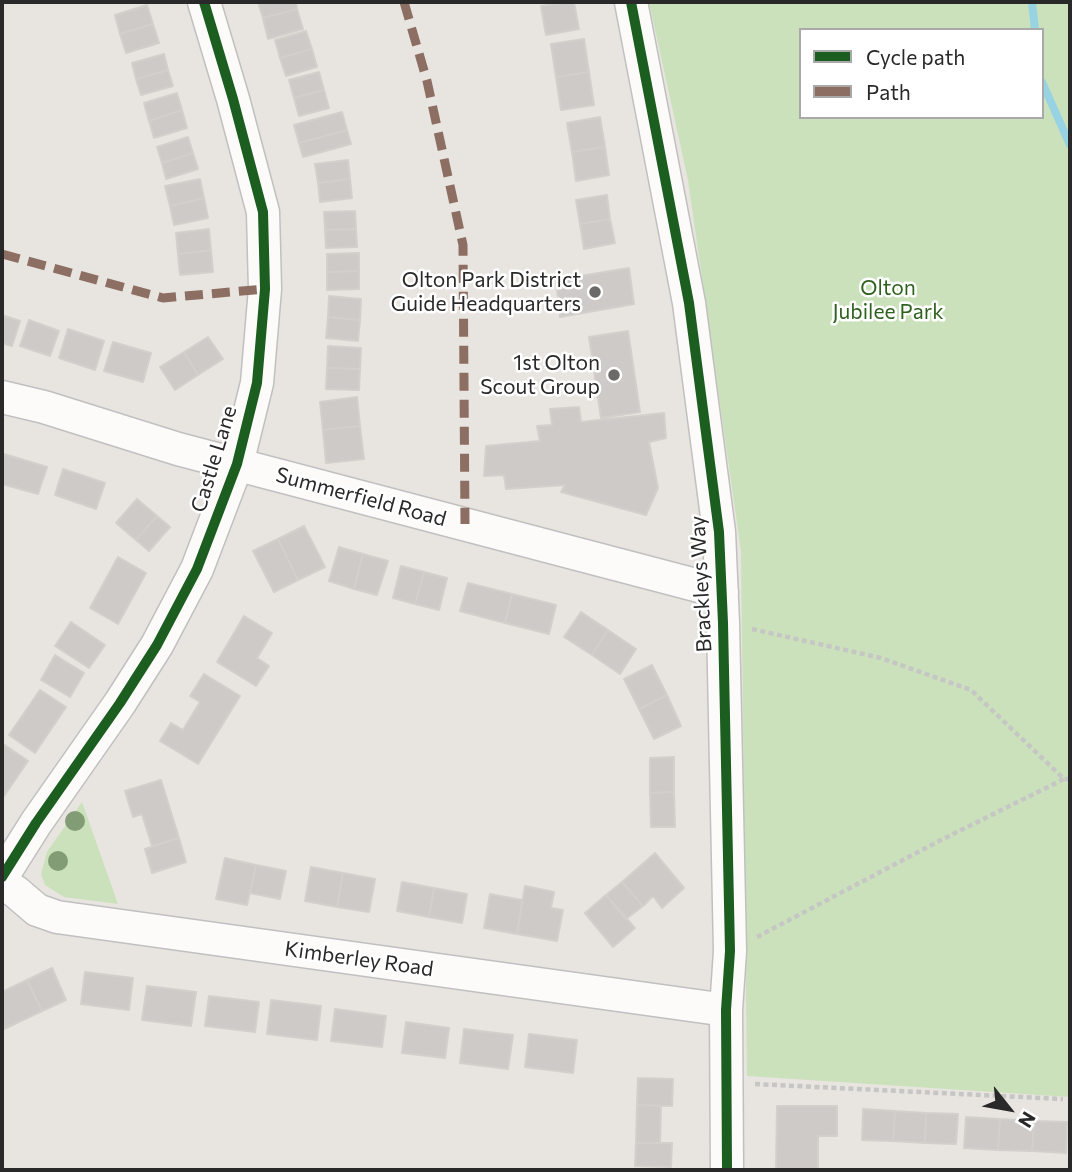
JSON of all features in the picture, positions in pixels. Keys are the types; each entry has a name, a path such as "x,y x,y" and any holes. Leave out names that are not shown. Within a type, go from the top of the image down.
{"street":[{"name":"Castle Lane","path":"2,877 157,645 197,569 237,464 257,383 265,289 263,212 204,2"},
{"name":"Brackleys Way","path":"632,2 690,303 719,532 730,951 726,1010 727,1170"},
{"name":"Summerfield Road","path":"2,397 44,407 178,449 723,607"},
{"name":"Kimberley Road","path":"2,883 37,910 57,916 726,1010"}],"path":[{"path":"723,607 881,657 971,690 1067,779 939,841 730,951"},
{"path":"726,1083 1063,1100"}],"green space":[{"name":"Olton Jubilee Park","path":"649,2 1070,2 1070,1097 747,1076 741,551 688,180"},
{"path":"82,802 118,904 64,897 45,885 41,874 47,852"}],"building":[{"path":"258,2 296,2 297,9 263,18"},
{"path":"574,2 579,29 546,35 541,6"},
{"path":"147,5 153,24 120,34 115,15"},
{"path":"297,9 303,29 268,39 263,18"},
{"path":"153,24 159,43 126,53 120,34"},
{"path":"306,31 312,49 280,58 275,40"},
{"path":"584,39 589,72 556,77 551,44"},
{"path":"312,49 317,67 286,76 280,58"},
{"path":"164,54 168,70 136,79 132,63"},
{"path":"168,70 173,86 141,95 136,79"},
{"path":"319,72 324,90 294,98 289,80"},
{"path":"589,72 594,105 561,110 556,77"},
{"path":"324,90 329,108 299,116 294,98"},
{"path":"177,93 182,110 149,121 144,103"},
{"path":"182,110 187,128 154,138 149,121"},
{"path":"342,112 347,130 299,143 294,125"},
{"path":"600,117 605,147 572,152 567,123"},
{"path":"347,130 351,144 303,157 299,143"},
{"path":"188,137 193,153 162,163 157,147"},
{"path":"605,147 609,175 576,181 572,152"},
{"path":"193,153 198,169 166,179 162,163"},
{"path":"348,160 350,179 318,183 315,164"},
{"path":"200,179 204,198 170,206 165,186"},
{"path":"350,179 352,198 320,202 318,183"},
{"path":"607,195 610,219 580,224 576,200"},
{"path":"204,198 208,218 174,225 170,206"},
{"path":"355,211 356,229 325,230 324,212"},
{"path":"610,219 615,243 584,249 580,224"},
{"path":"209,229 211,250 178,254 176,233"},
{"path":"356,229 357,247 326,248 325,230"},
{"path":"211,250 213,272 180,275 178,254"},
{"path":"359,253 359,271 327,272 327,254"},
{"name":"Olton Park District Guide Headquarters","path":"629,268 634,304 560,317 556,280"},
{"path":"359,271 359,289 327,290 327,272"},
{"path":"329,296 361,299 360,320 328,317"},
{"path":"2,315 20,321 12,346 2,343"},
{"path":"328,317 360,320 358,341 326,338"},
{"path":"29,320 59,331 50,356 20,346"},
{"path":"68,329 104,341 95,370 59,358"},
{"name":"1st Olton Scout Group","path":"628,331 640,412 601,418 589,337"},
{"path":"208,337 223,359 198,375 184,352"},
{"path":"113,342 151,353 143,382 104,371"},
{"path":"328,346 361,348 360,369 327,368"},
{"path":"184,352 198,375 175,390 160,367"},
{"path":"327,368 360,369 359,390 326,389"},
{"path":"357,397 360,426 323,430 320,402"},
{"path":"579,407 581,422 664,413 666,438 649,442 658,488 646,515 561,492 565,485 506,489 504,475 484,476 486,446 540,441 537,426 552,425 550,409"},
{"path":"360,426 364,459 326,463 323,430"},
{"path":"4,454 47,467 38,494 2,484"},
{"path":"63,469 105,483 96,509 55,495"},
{"path":"137,499 157,516 136,540 116,523"},
{"path":"157,516 170,527 149,551 136,540"},
{"path":"304,526 325,567 298,580 278,539"},
{"path":"278,539 298,580 274,592 253,551"},
{"path":"339,547 363,554 354,589 329,581"},
{"path":"363,554 388,561 377,595 354,589"},
{"path":"118,557 146,573 118,624 90,608"},
{"path":"401,566 424,572 415,604 393,598"},
{"path":"424,572 447,578 439,610 415,604"},
{"path":"468,583 512,594 505,623 460,611"},
{"path":"512,594 556,605 549,634 505,623"},
{"path":"581,612 608,630 592,655 564,637"},
{"path":"244,616 272,633 257,658 269,666 256,686 217,662"},
{"path":"71,622 105,645 89,668 55,646"},
{"path":"608,630 636,649 620,674 592,655"},
{"path":"55,655 84,673 70,697 41,680"},
{"path":"652,665 667,695 639,709 624,679"},
{"path":"204,674 240,696 198,764 160,741 171,723 183,730 200,702 190,696"},
{"path":"40,690 66,707 35,753 9,735"},
{"path":"667,695 681,726 654,739 639,709"},
{"path":"2,743 28,761 2,799"},
{"path":"674,757 674,792 650,793 650,758"},
{"path":"161,780 179,838 152,846 142,814 133,817 125,791"},
{"path":"674,792 675,827 651,827 650,793"},
{"path":"179,838 186,862 152,873 145,849"},
{"path":"655,853 684,888 662,908 653,896 643,906 622,882"},
{"path":"225,858 256,865 247,905 216,899"},
{"path":"256,865 286,871 280,899 250,893"},
{"path":"311,867 343,873 337,907 305,901"},
{"path":"343,873 375,879 369,912 337,907"},
{"path":"402,882 434,888 429,917 397,911"},
{"path":"622,882 643,906 626,919 606,895"},
{"path":"525,886 554,892 551,908 563,910 557,941 517,934"},
{"path":"434,888 467,894 462,923 429,917"},
{"path":"490,894 522,900 517,934 484,928"},
{"path":"606,895 635,928 613,947 585,913"},
{"path":"52,968 66,1000 42,1011 27,980"},
{"path":"85,972 133,978 129,1010 81,1004"},
{"path":"27,980 42,1011 2,1030 2,992"},
{"path":"147,986 196,992 191,1026 142,1020"},
{"path":"209,996 259,1002 255,1032 205,1026"},
{"path":"271,1000 321,1006 317,1040 267,1034"},
{"path":"335,1009 386,1016 382,1047 331,1041"},
{"path":"406,1022 449,1028 445,1058 402,1053"},
{"path":"464,1029 513,1035 508,1069 460,1063"},
{"path":"529,1034 577,1040 573,1073 525,1067"},
{"path":"638,1078 673,1079 672,1106 637,1105"},
{"path":"637,1105 661,1106 660,1143 636,1143"},
{"path":"777,1106 837,1106 837,1136 818,1136 818,1170 776,1170"},
{"path":"863,1109 895,1111 893,1141 862,1140"},
{"path":"895,1111 926,1113 925,1143 893,1141"},
{"path":"926,1113 958,1114 956,1144 925,1143"},
{"path":"966,1117 1000,1119 998,1150 964,1148"},
{"path":"1000,1119 1034,1121 1032,1151 998,1150"},
{"path":"1034,1121 1067,1122 1066,1153 1032,1151"},
{"path":"636,1143 672,1143 671,1167 635,1166"}],"waterway":[{"path":"1032,2 1035,28"},
{"path":"1044,86 1070,145"}],"marked path":[{"path":"404,2 427,81 463,245 465,524"},
{"path":"2,254 163,298 265,289"}],"cycle path":[{"path":"2,877 157,645 197,569 237,464 257,383 265,289 263,212 204,2"},
{"path":"631,2 689,303 719,532 730,951 726,1010 727,1170"}],"place":[{"name":"Olton Park District Guide Headquarters","path":"595,292"},
{"name":"1st Olton Scout Group","path":"614,375"}]}
